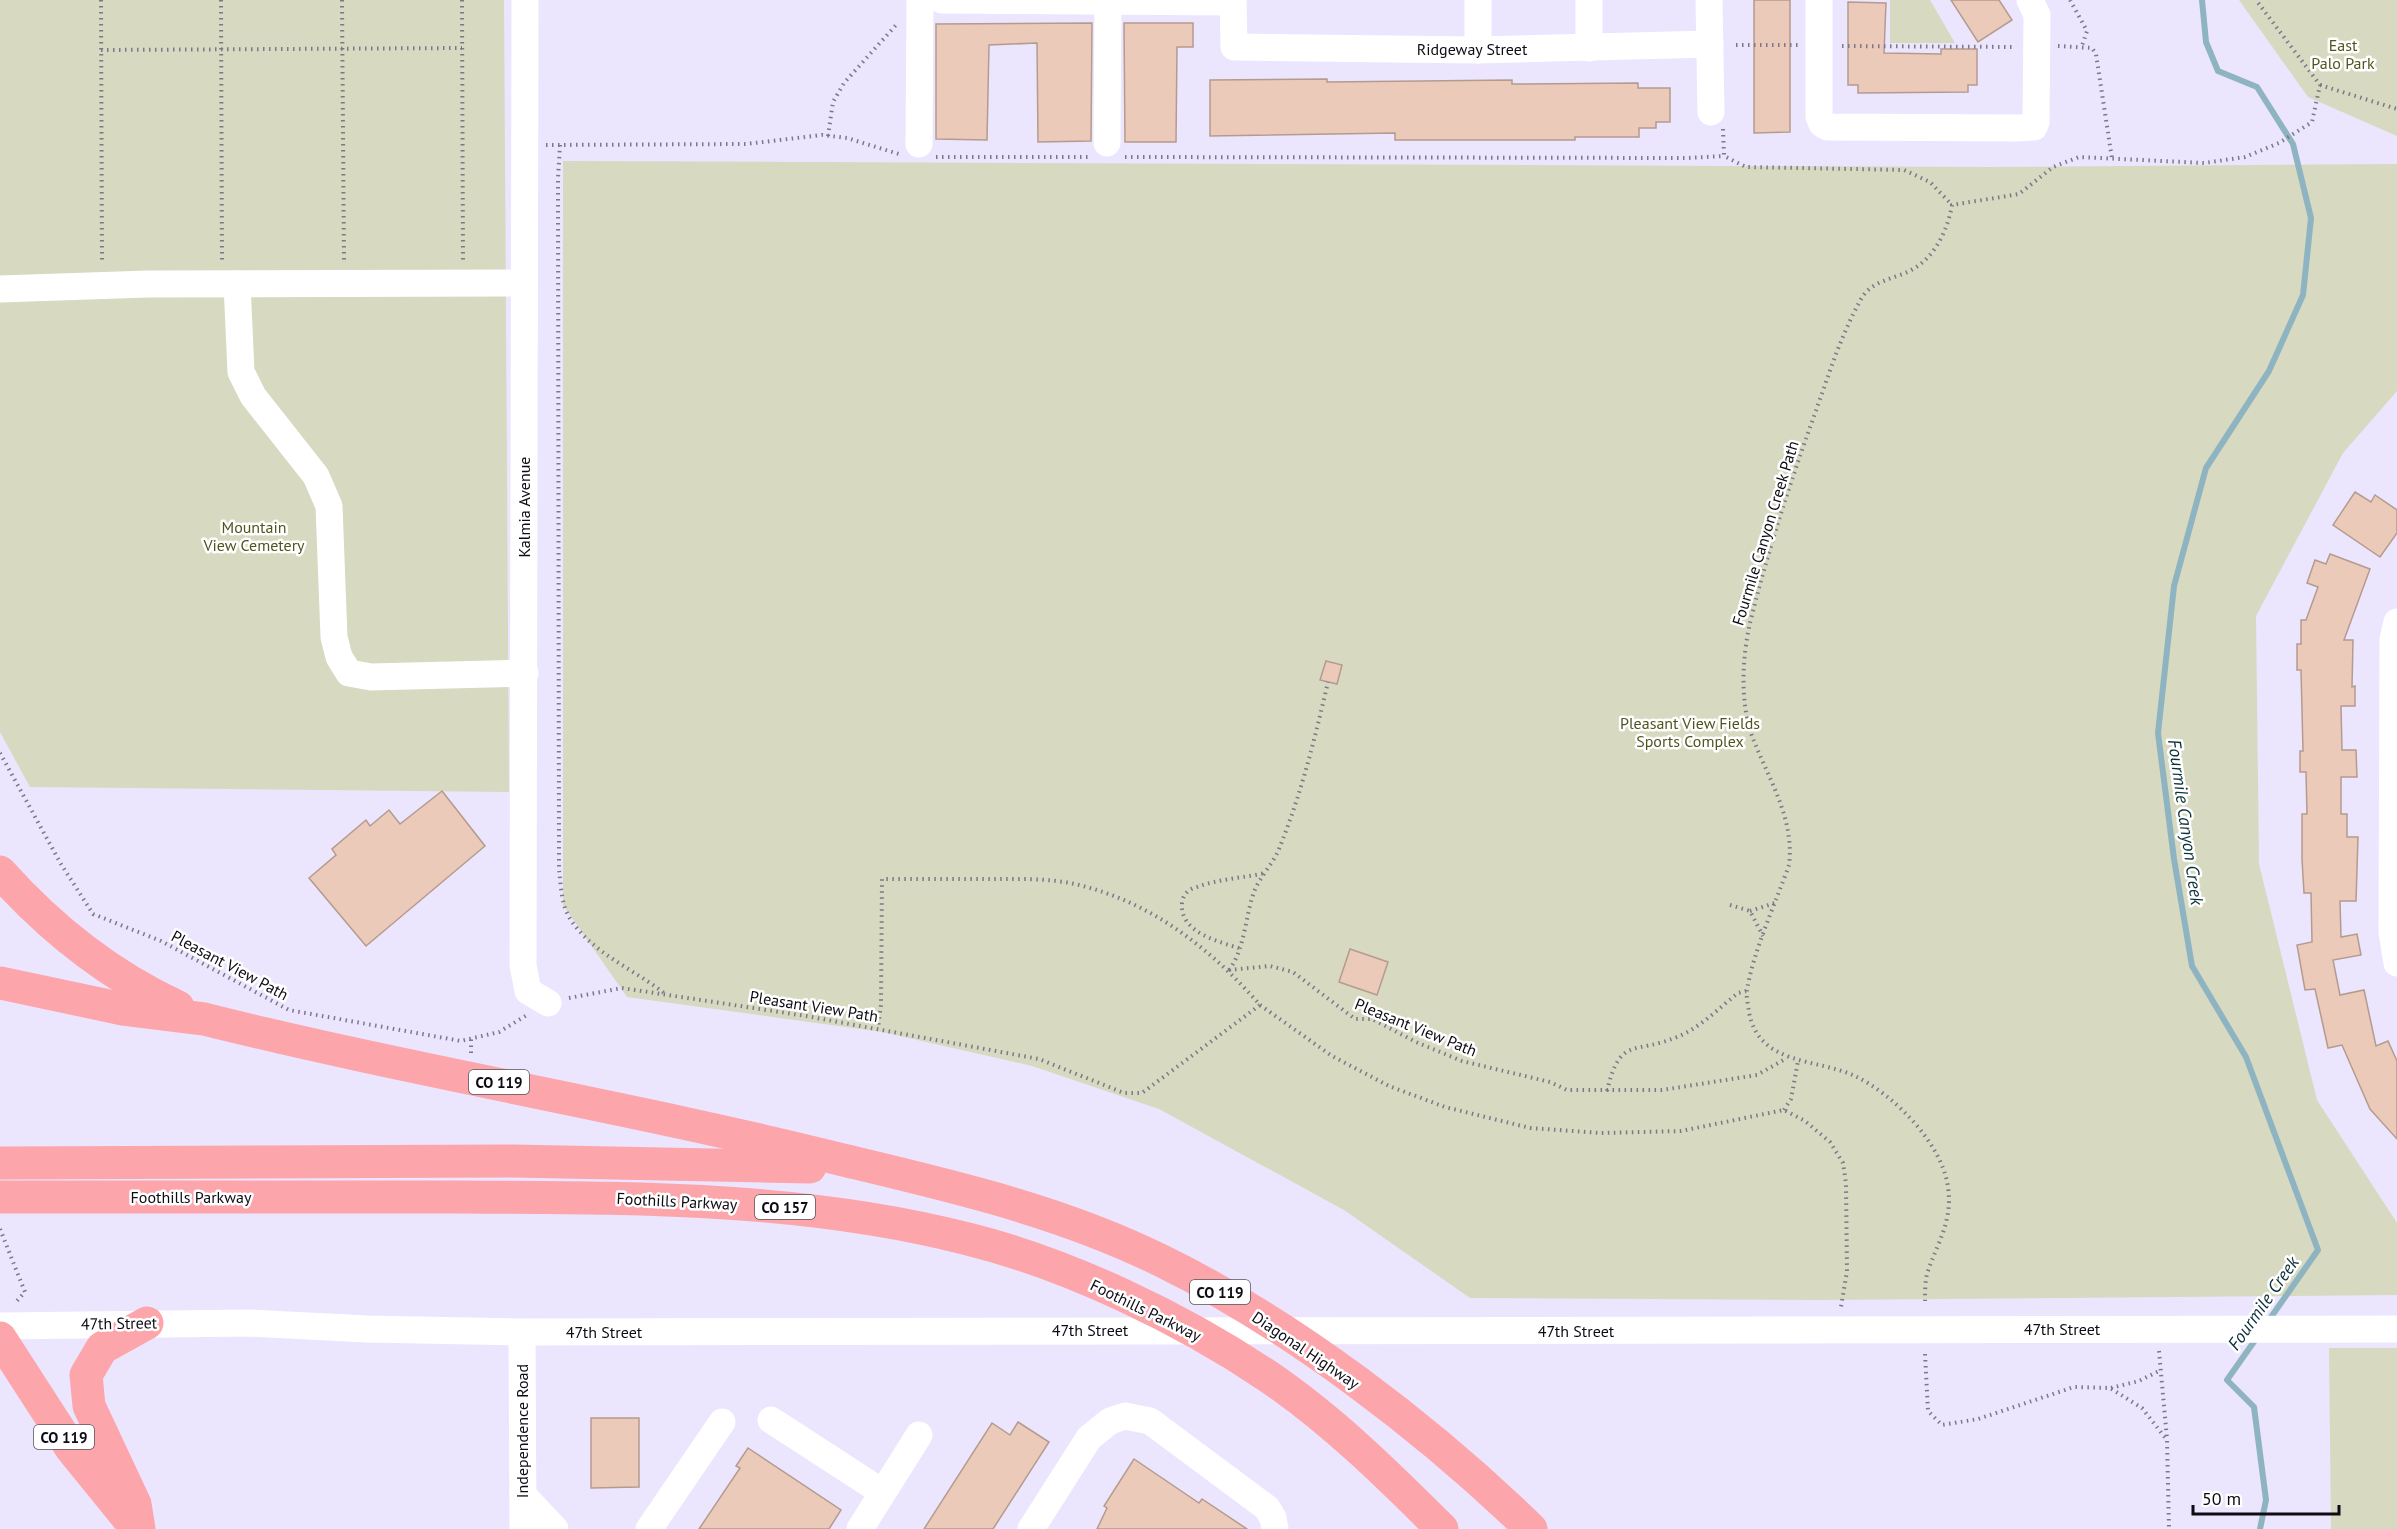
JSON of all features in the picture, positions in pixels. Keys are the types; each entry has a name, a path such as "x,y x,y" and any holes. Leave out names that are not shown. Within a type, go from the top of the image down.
{"highway":[{"name":"CO 119","path":"0,872 36,910 89,956 144,991 204,1019 750,1137 914,1177"},
{"path":"0,983 123,1009 204,1019"},
{"path":"12,1163 195,1161 755,1164 825,1167 914,1177"},
{"name":"Diagonal Highway","path":"914,1177 1038,1211 1101,1234 1213,1288 1345,1373 1486,1486 1531,1529"},
{"name":"Foothills Parkway","path":"0,1197 588,1198 712,1202 812,1210 914,1226 972,1239 1088,1281 1150,1309 1269,1377 1351,1442 1442,1529"},
{"path":"138,1529 135,1504 89,1406 86,1376 102,1347 147,1323"},
{"name":"CO 119","path":"0,1338 70,1448 138,1529"}],"street":[{"name":"Kalmia Avenue","path":"525,0 523,966 528,991 548,1003"},
{"path":"1478,0 1478,50"},
{"path":"1589,0 1589,48"},
{"path":"1709,0 1723,45 1711,112"},
{"path":"1819,0 1819,117 1822,124 1827,127 2018,128 2034,127 2036,122 2037,15 2030,0"},
{"path":"1091,1 1107,143"},
{"path":"919,144 927,4 1233,1"},
{"name":"Ridgeway Street","path":"1233,1 1234,47 1478,50 1723,45"},
{"path":"0,289 229,284 524,283"},
{"path":"229,284 241,372 252,396 316,476 328,506 334,637 339,657 348,673 371,677 525,673"},
{"path":"2397,622 2393,639 2395,771 2392,932 2397,963"},
{"name":"47th Street","path":"6,1315 147,1323 250,1323 367,1329 522,1332 2397,1329"},
{"name":"Independence Road","path":"522,1332 523,1529"},
{"path":"1031,1529 1089,1438 1110,1421 1125,1416 1150,1421 1267,1508 1273,1518 1275,1529"},
{"path":"771,1420 882,1492"},
{"path":"649,1529 722,1422"},
{"path":"860,1529 919,1435"},
{"path":"523,1495 555,1529"}],"path":[{"path":"101,0 102,286"},
{"path":"221,0 229,284"},
{"path":"342,0 345,284"},
{"path":"462,0 464,283"},
{"path":"2070,0 2087,31 2082,46"},
{"path":"2256,0 2320,85 2397,109"},
{"path":"828,136 833,102 844,83 899,22 927,4"},
{"path":"1723,45 2082,46 2092,48 2100,63 2112,159"},
{"path":"101,50 462,48"},
{"path":"1711,112 1723,119 1724,156 1746,167 1904,170 1930,182 1952,205 2019,194 2053,167 2079,157 2204,163 2245,157 2284,140 2312,122 2320,85"},
{"path":"561,145 558,190 559,870 561,894 568,915 594,946 665,995"},
{"name":"Fourmile Canyon Creek Path","path":"1925,1301 1926,1276 1948,1222 1948,1186 1932,1145 1895,1101 1854,1076 1788,1058 1765,1044 1751,1021 1746,991 1789,865 1792,845 1786,817 1747,717 1744,680 1750,624 1787,493 1826,383 1861,299 1879,282 1915,268 1929,256 1947,227 1952,205"},
{"path":"1229,970 1237,959 1255,889 1279,849 1299,792 1328,682"},
{"name":"Pleasant View Path","path":"0,753 61,864 93,914 161,941 289,1010 461,1041 499,1032 548,1003 622,988 878,1028 1038,1059 1124,1094 1142,1093 1260,1005"},
{"path":"1239,948 1215,941 1193,927 1182,911 1185,894 1195,887 1266,872"},
{"path":"878,1028 881,1005 882,879 1038,879 1078,884 1125,900 1162,918 1195,941 1229,970 1260,1005 1332,1056 1389,1086 1445,1107 1530,1128 1601,1133 1681,1131 1784,1110 1805,1121 1830,1142 1843,1163 1846,1183 1847,1272 1838,1330"},
{"path":"1730,905 1750,911 1776,902"},
{"path":"1750,911 1764,937"},
{"name":"Pleasant View Path","path":"1229,970 1270,966 1293,972 1356,1019 1372,1019 1416,1042 1462,1061 1550,1082 1567,1089 1662,1090 1757,1075 1788,1058"},
{"path":"1607,1091 1617,1059 1630,1050 1677,1037 1701,1023 1738,993 1746,991"},
{"path":"1784,1110 1791,1099 1798,1061"},
{"path":"0,1229 25,1292 6,1315"},
{"path":"2156,1328 2167,1440 2169,1529"},
{"path":"1925,1354 1928,1411 1942,1425 1978,1419 2074,1387 2110,1388 2139,1381 2160,1370"},
{"path":"2110,1388 2142,1408 2167,1440"}],"green space":[{"name":"Mountain View Cemetery","path":"0,0 504,0 509,792 30,787 0,732"},
{"path":"1890,0 1930,0 1955,43 1890,43"},
{"name":"East Palo Park","path":"2239,0 2397,0 2397,136 2308,97"},
{"name":"Pleasant View Fields Sports Complex","path":"563,161 1987,167 2397,164 2397,391 2343,453 2256,616 2259,864 2317,1100 2397,1223 2397,1295 1817,1300 1470,1298 1344,1210 1159,1109 1032,1066 882,1032 627,997 563,905"},
{"path":"2329,1348 2397,1348 2397,1529 2331,1529"}],"building":[{"path":"1754,0 1790,0 1790,132 1754,133"},
{"path":"1951,0 1999,0 2012,20 1978,42"},
{"path":"1848,2 1886,3 1884,53 1941,54 1941,49 1977,49 1977,85 1968,85 1968,92 1858,93 1858,85 1848,85"},
{"path":"1092,23 1091,141 1038,142 1037,43 989,45 987,140 936,139 936,24"},
{"path":"1124,23 1193,23 1193,47 1177,47 1176,142 1125,142"},
{"path":"1327,79 1327,82 1512,80 1512,84 1638,83 1638,88 1670,88 1670,122 1656,122 1656,128 1639,128 1639,137 1575,137 1575,140 1395,140 1395,133 1210,136 1210,80"},
{"path":"2355,492 2371,502 2375,495 2397,510 2397,533 2380,557 2333,525"},
{"path":"2330,554 2370,569 2344,640 2353,640 2352,687 2355,686 2355,706 2341,706 2342,750 2356,750 2357,777 2341,777 2341,814 2347,814 2347,837 2358,837 2356,901 2340,901 2341,937 2357,934 2361,955 2333,960 2340,995 2364,990 2376,1046 2388,1041 2397,1061 2397,1139 2370,1109 2342,1045 2328,1048 2315,989 2305,990 2297,945 2312,942 2311,893 2304,893 2302,859 2302,814 2307,814 2306,772 2300,772 2300,751 2303,751 2301,670 2297,670 2297,644 2301,644 2301,620 2306,620 2318,587 2307,583 2315,560 2326,564"},
{"path":"1326,661 1342,665 1337,684 1320,680"},
{"path":"442,791 485,846 366,946 309,878 336,855 332,849 366,820 370,826 389,810 400,824"},
{"path":"1350,949 1388,962 1377,995 1339,982"},
{"path":"591,1418 639,1418 639,1487 591,1488"},
{"path":"1018,1422 1049,1442 993,1529 924,1529 992,1423 1010,1435"},
{"path":"748,1448 841,1510 829,1529 699,1529 740,1468 736,1466"},
{"path":"1134,1459 1199,1503 1202,1499 1247,1529 1097,1529 1107,1508 1104,1506"}],"waterway":[{"name":"Fourmile Canyon Creek","path":"2202,0 2206,42 2218,71 2257,87 2293,144 2311,218 2303,295 2269,371 2206,468 2174,586 2158,733 2174,859 2192,966 2246,1057 2318,1250 2269,1320"},
{"name":"Fourmile Creek","path":"2258,1336 2227,1380 2254,1407 2266,1500 2260,1529"}]}
